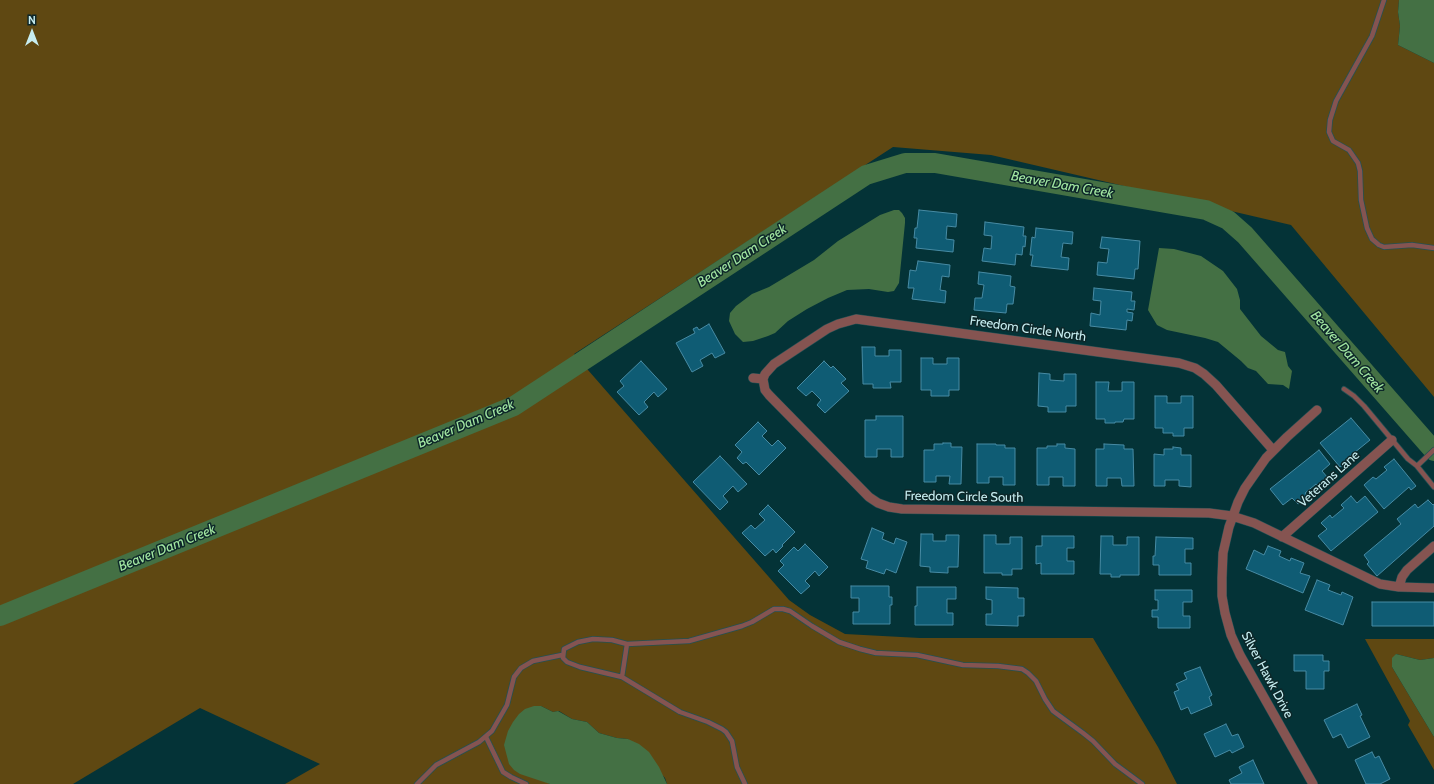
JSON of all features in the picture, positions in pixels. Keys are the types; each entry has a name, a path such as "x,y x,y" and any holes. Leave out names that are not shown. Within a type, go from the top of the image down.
{"street":[{"name":"Freedom Circle North","path":"763,379 765,374 774,364 814,338 838,324 856,319 1179,363 1195,368 1216,385 1273,450"},
{"path":"753,378 763,379"},
{"name":"Freedom Circle South","path":"763,379 769,395 869,497 878,503 890,507 902,509 1209,513 1232,516"},
{"name":"Silver Hawk Drive","path":"1313,784 1244,664 1236,646 1228,623 1222,596 1222,566 1225,541 1232,516 1245,488 1273,450 1317,410"},
{"name":"Veterans Lane","path":"1282,537 1392,440"},
{"path":"1232,516 1254,523 1380,584 1399,587 1434,588"},
{"path":"1399,587 1402,577 1407,570 1434,546"}],"lane":[{"path":"1384,0 1372,36 1336,101 1330,120 1329,132 1333,141 1348,150 1358,163 1360,171 1361,200 1367,228 1372,239 1384,247 1412,245 1434,248"},
{"path":"1344,389 1364,406 1408,459 1417,466 1434,487"},
{"path":"1417,466 1434,450"},
{"path":"746,784 737,767 732,741 726,732 716,725 680,712 622,677 572,665 564,660 562,655 564,649 586,640 603,640 627,644 689,641 742,626 770,611 778,609 790,611 839,642 860,649 876,653 917,655 963,665 1013,667 1022,670 1033,677 1048,705 1059,717 1093,741 1114,764 1142,784"},
{"path":"622,677 627,644"},
{"path":"417,784 430,770 442,761 479,742 492,731 503,715 514,677 521,668 533,661 562,655"},
{"path":"486,737 503,772 526,784"}],"shaded area":[{"path":"0,0 1399,0 1398,12 1400,26 1398,45 1434,63 1434,397 1291,225 991,155 893,147 574,354 789,600 810,615 845,634 920,638 1093,638 1158,747 1177,784 667,784 665,778 628,739 617,738 599,733 587,722 572,719 559,711 553,712 541,706 546,782 550,784 285,784 320,764 200,708 73,784 0,784"},
{"path":"1399,0 1434,0 1434,63 1398,45 1400,26 1398,12"},
{"path":"894,210 899,210 902,213 905,218 905,223 899,283 894,291 888,292 869,289 847,290 807,309 788,321 775,333 768,336 753,341 743,342 735,334 729,321 730,313 736,306 752,294 769,287 814,260 838,241 880,215"},
{"path":"1159,248 1174,249 1201,256 1223,271 1237,289 1240,300 1240,309 1261,336 1278,350 1285,352 1288,366 1292,371 1289,389 1283,385 1268,384 1256,371 1248,368 1218,342 1167,330 1157,325 1148,310"},
{"path":"1365,639 1434,639 1434,658 1420,660 1396,654 1392,667 1434,737 1434,770 1408,725 1410,721"},
{"path":"1396,654 1420,660 1434,658 1434,737 1392,667 1392,658"},
{"path":"534,706 541,706 553,712 558,711 572,719 587,722 599,733 617,738 628,739 639,744 649,752 659,767 667,784 550,784 520,774 509,764 504,745 508,731 519,714 525,709"}],"building":[{"path":"919,210 957,214 956,227 947,226 946,239 954,240 953,252 916,248 917,238 914,238"},
{"path":"985,222 1024,227 1023,236 1026,236 1025,247 1023,246 1022,255 1016,254 1015,265 982,261 984,248 991,249 992,236 984,235"},
{"path":"1036,228 1073,232 1072,244 1063,243 1061,257 1069,258 1068,270 1031,266 1033,255 1030,255 1032,237 1035,238"},
{"path":"1102,237 1140,241 1138,269 1135,269 1134,279 1097,275 1098,262 1107,263 1109,249 1100,248"},
{"path":"918,261 950,265 949,277 942,276 940,290 946,291 945,303 912,299 914,288 908,288 910,270 916,271"},
{"path":"979,272 1011,276 1010,286 1015,287 1013,304 1007,304 1006,313 974,310 975,298 982,298 984,285 978,284"},
{"path":"1094,288 1132,292 1131,301 1135,301 1134,310 1127,309 1127,312 1133,313 1132,321 1127,320 1126,330 1090,326 1091,313 1100,315 1101,301 1093,300"},
{"path":"709,324 725,353 715,358 712,353 700,360 703,366 692,372 676,343 695,333 693,329 697,327 699,330"},
{"path":"862,347 875,347 875,356 889,356 889,350 901,350 901,382 890,382 891,388 873,388 873,384 863,384"},
{"path":"921,358 933,358 933,364 947,364 947,358 959,358 959,390 949,390 949,396 931,396 931,390 921,390"},
{"path":"641,361 667,389 658,397 654,392 644,402 648,407 639,415 617,392 624,386 620,381"},
{"path":"824,361 831,368 833,366 846,379 841,383 849,391 825,413 817,405 821,400 812,391 806,396 797,388"},
{"path":"1039,373 1050,374 1050,380 1064,381 1064,374 1076,374 1076,406 1066,406 1066,412 1048,412 1048,407 1038,406"},
{"path":"1096,382 1109,382 1108,391 1122,391 1122,382 1134,382 1134,419 1124,419 1123,422 1105,423 1105,419 1096,419"},
{"path":"1155,396 1167,396 1167,403 1181,403 1181,396 1193,396 1193,428 1184,428 1184,436 1173,436 1173,433 1163,433 1163,428 1155,428"},
{"path":"876,416 903,416 903,457 891,457 891,449 877,449 877,457 865,457 865,420 876,420"},
{"path":"1351,418 1370,440 1349,457 1351,459 1340,467 1320,443"},
{"path":"758,422 767,431 762,436 772,446 778,440 786,448 759,475 746,462 743,464 737,458 742,452 735,445"},
{"path":"951,443 951,447 962,447 961,484 949,484 950,476 936,476 936,482 924,482 924,450 934,450 934,444"},
{"path":"977,444 996,444 1005,445 1005,448 1015,448 1015,485 1003,485 1003,477 989,477 989,483 977,483"},
{"path":"1057,444 1065,444 1065,448 1075,449 1075,486 1063,486 1063,477 1049,477 1049,485 1037,485 1037,448 1057,446"},
{"path":"1104,444 1124,445 1124,449 1133,449 1134,486 1122,486 1121,478 1107,478 1107,486 1096,486 1096,449 1104,449"},
{"path":"1173,447 1181,448 1181,455 1191,455 1191,487 1179,486 1179,480 1165,480 1165,486 1154,486 1154,454 1164,455 1164,449 1173,449"},
{"path":"1319,450 1330,464 1322,471 1328,478 1318,486 1316,484 1305,493 1308,497 1298,504 1292,498 1283,505 1270,489"},
{"path":"720,456 747,484 738,492 733,486 723,496 728,502 720,510 693,482"},
{"path":"1394,459 1416,486 1411,490 1409,487 1384,509 1364,485 1373,477 1376,479 1387,470 1384,467"},
{"path":"1351,496 1357,503 1365,496 1378,512 1331,551 1318,536 1327,529 1321,523 1330,515 1332,518 1344,508 1341,505"},
{"path":"1428,500 1433,505 1434,504 1434,526 1377,576 1367,564 1369,562 1364,555 1401,524 1397,519 1415,504 1418,508"},
{"path":"768,505 795,532 776,553 773,549 765,556 742,533 751,525 755,529 765,520 759,514"},
{"path":"872,528 884,533 882,539 894,544 896,538 907,542 896,573 886,569 884,574 866,568 868,561 861,559"},
{"path":"921,534 933,534 933,541 946,541 946,535 959,535 958,567 948,567 948,573 930,572 930,567 920,566"},
{"path":"984,535 996,535 996,544 1010,544 1010,537 1022,537 1022,569 1012,569 1012,575 1002,575 1002,573 984,573"},
{"path":"1042,536 1074,536 1074,548 1067,548 1067,561 1074,561 1074,574 1041,574 1041,563 1036,564 1036,546 1042,546"},
{"path":"1101,536 1113,536 1113,545 1127,545 1127,537 1139,537 1139,575 1120,575 1120,577 1111,577 1111,574 1100,574"},
{"path":"1156,537 1193,538 1193,549 1185,549 1185,563 1191,563 1191,575 1159,575 1159,565 1153,565"},
{"path":"805,544 828,567 819,576 815,571 805,581 810,586 801,594 778,571 784,565 780,561 794,547 798,551"},
{"path":"1268,546 1281,551 1279,556 1290,561 1291,558 1304,563 1300,573 1310,576 1303,593 1246,569 1254,550 1264,555"},
{"path":"1317,580 1330,585 1328,590 1341,595 1342,592 1353,597 1343,625 1305,610"},
{"path":"851,586 889,586 889,597 892,597 892,605 890,605 890,624 853,624 853,612 859,612 859,598 851,598"},
{"path":"917,587 956,587 956,599 947,599 947,613 953,613 953,625 915,625"},
{"path":"986,587 1018,588 1018,598 1024,598 1024,616 1018,616 1018,626 986,625 986,614 992,614 992,600 986,599"},
{"path":"1155,590 1192,590 1192,602 1183,602 1183,616 1190,616 1190,628 1158,628 1158,617 1152,617 1152,610 1158,610 1158,600 1155,600"},
{"path":"1372,602 1434,602 1434,626 1372,626"},
{"path":"1294,655 1323,655 1323,661 1329,661 1329,671 1324,671 1324,689 1306,689 1306,671 1294,671"},
{"path":"1200,667 1212,695 1209,697 1212,705 1191,714 1188,707 1181,710 1174,692 1179,690 1176,684 1187,679 1184,673"},
{"path":"1357,704 1362,715 1360,716 1370,737 1348,748 1341,734 1333,738 1324,720"},
{"path":"1226,724 1232,736 1238,734 1244,747 1232,753 1230,750 1215,757 1204,734"},
{"path":"1372,752 1375,758 1379,756 1390,779 1380,784 1366,784 1355,760"},
{"path":"1253,760 1264,784 1231,784 1229,780 1242,773 1239,767"}],"waterway":[{"name":"Beaver Dam Creek","path":"0,616 514,406 866,175 905,163 935,163 1206,210 1228,220 1245,235 1434,451"}]}
